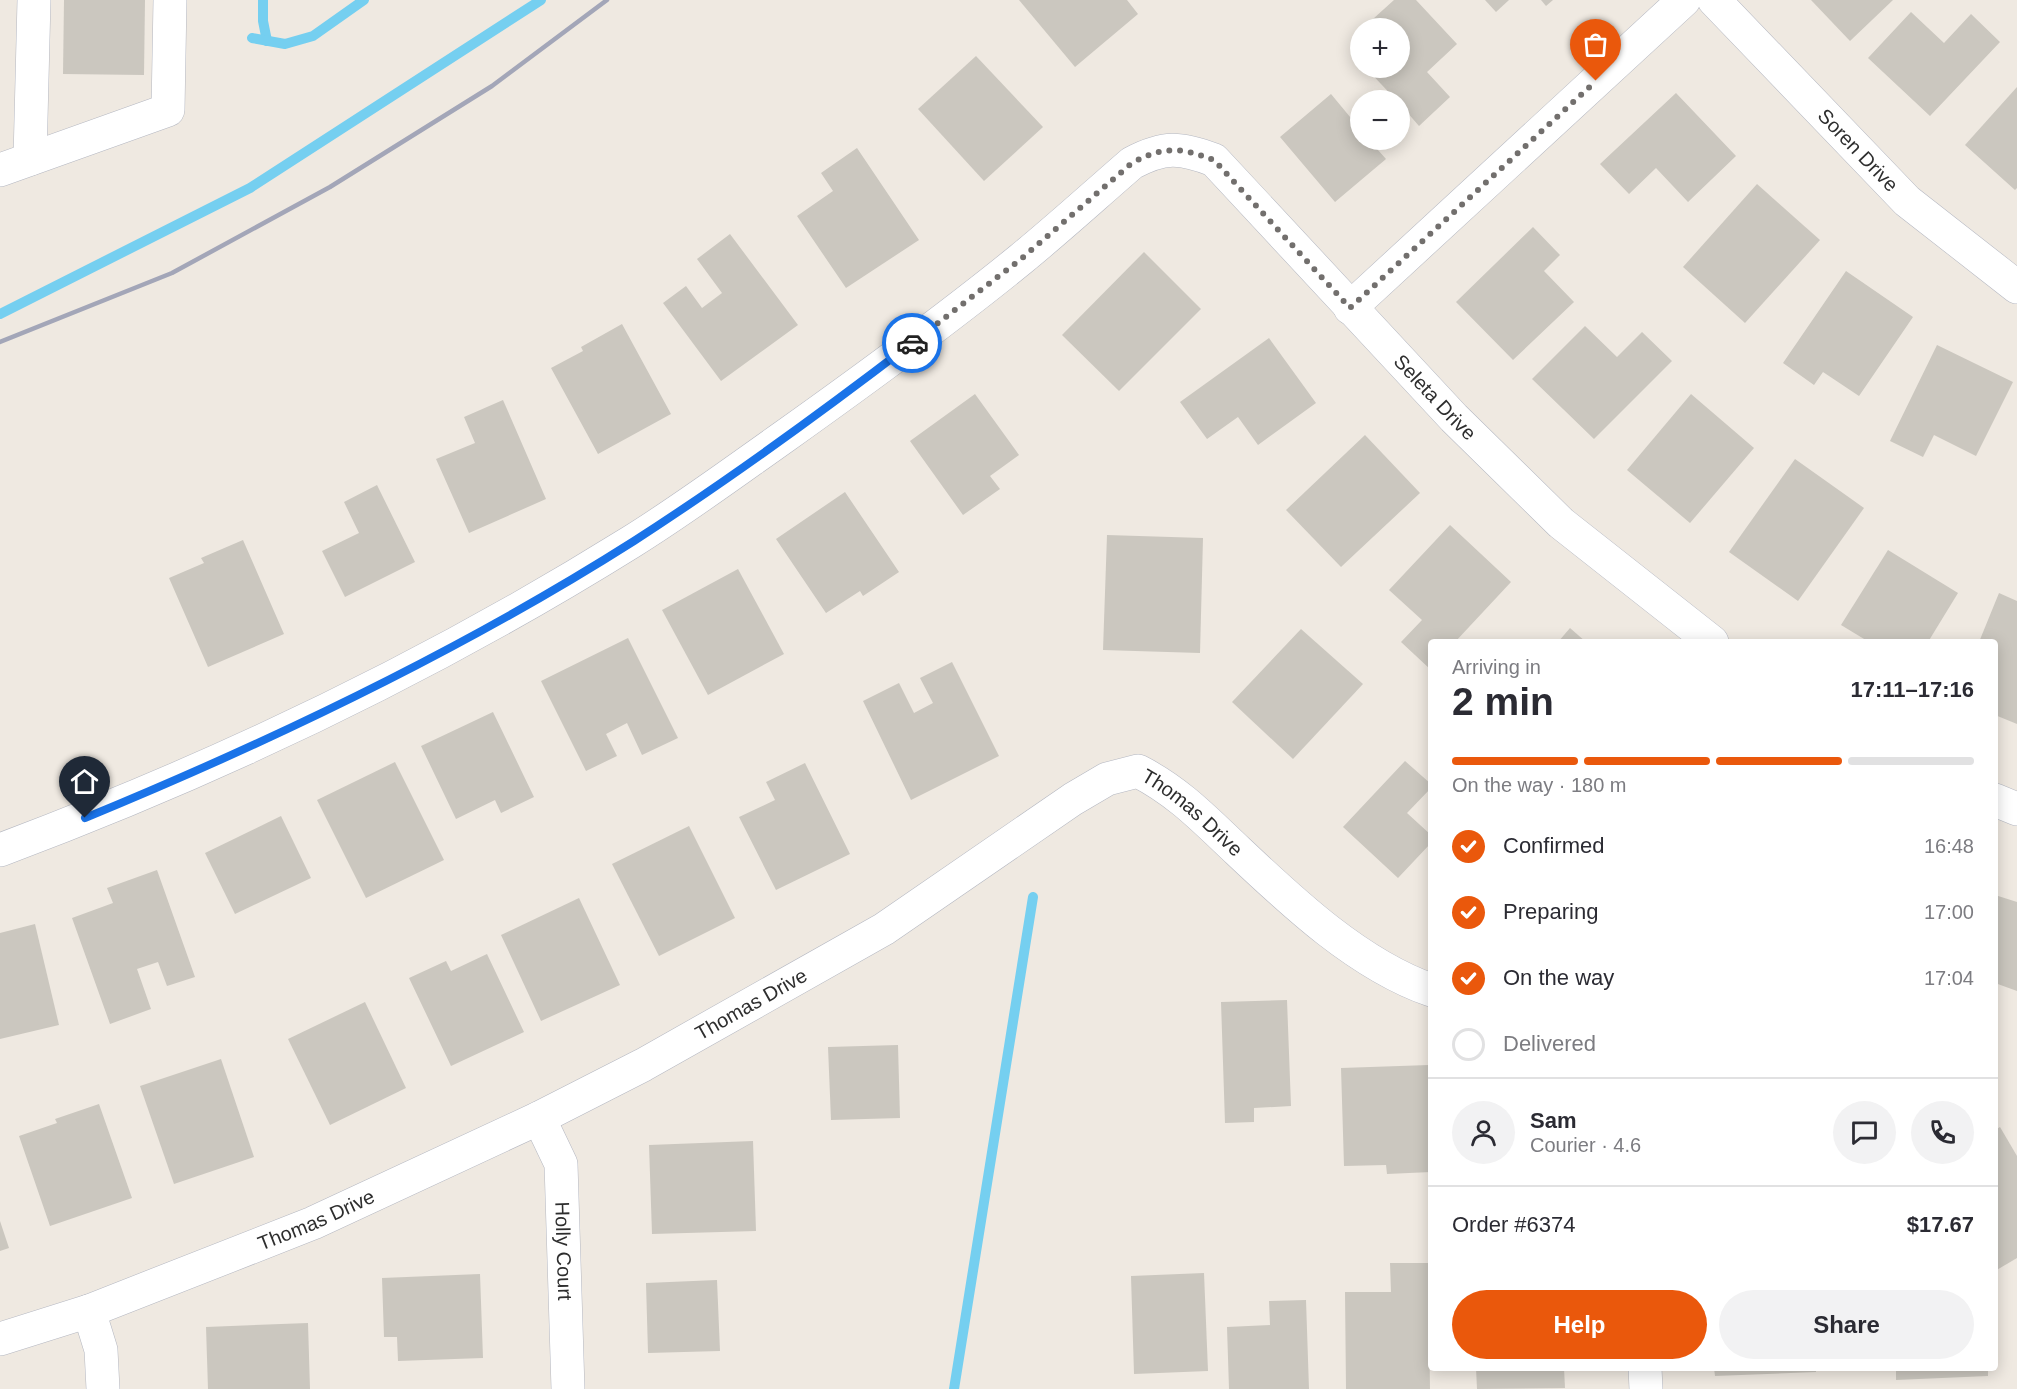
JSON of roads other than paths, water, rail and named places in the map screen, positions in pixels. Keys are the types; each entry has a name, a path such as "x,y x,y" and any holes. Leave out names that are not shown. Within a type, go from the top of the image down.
{"street":[{"path":"30,159 34,0"},
{"path":"0,170 168,110 171,0"},
{"path":"1350,308 1684,0"},
{"name":"Soren Drive","path":"1714,0 1907,201 2017,288"},
{"name":"Seleta Drive","path":"0,850 149,792 315,716 551,591 633,541 729,477 869,376 1021,259 1132,163 1150,153 1170,149 1193,152 1214,160 1454,418 1561,523 1708,639"},
{"name":"Thomas Drive","path":"0,1339 89,1311 313,1223 539,1118 643,1065 834,958 884,929 1073,799 1107,779 1138,771 1167,786 1279,890 1369,960 1411,983 1428,989"},
{"path":"1998,801 2017,809"},
{"name":"Holly Court","path":"539,1118 561,1164 568,1389"},
{"path":"89,1311 101,1350 103,1389"},
{"path":"1645,1371 1646,1389"}],"waterway":[{"path":"263,0 263,21 267,41"},
{"path":"252,38 285,44 313,36 364,0"},
{"path":"0,314 250,188 541,0"},
{"path":"954,1389 1033,897"}],"railway":[{"path":"0,342 172,273 330,187 492,86 607,0"}]}
